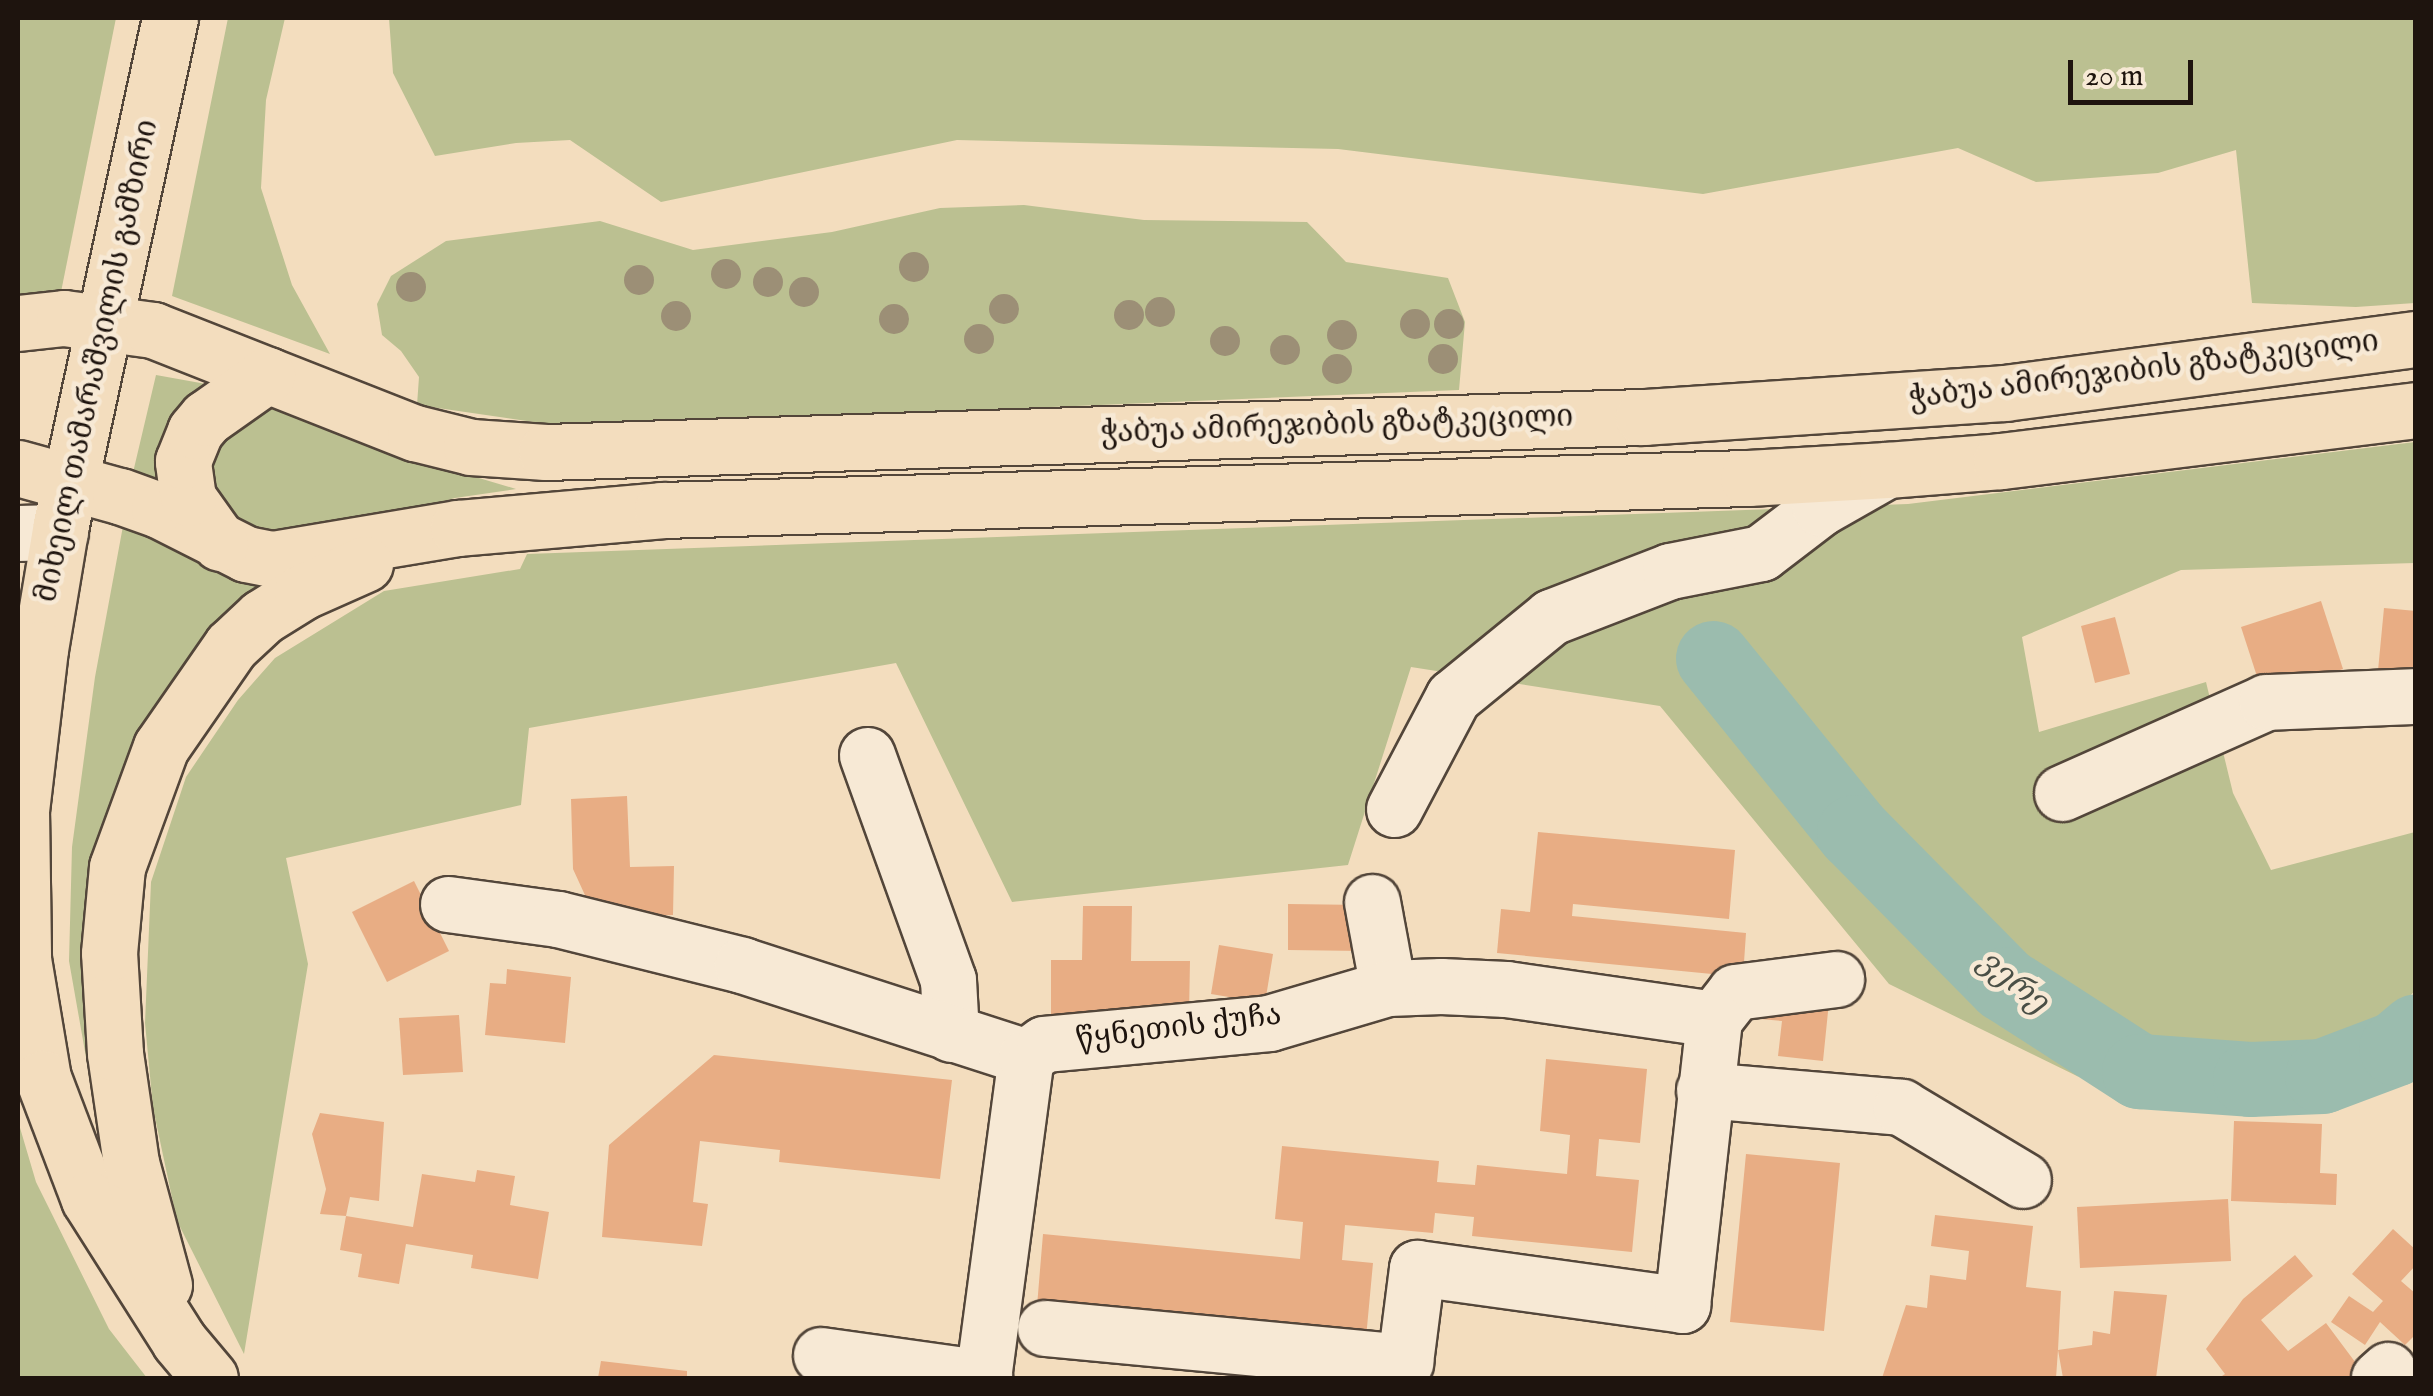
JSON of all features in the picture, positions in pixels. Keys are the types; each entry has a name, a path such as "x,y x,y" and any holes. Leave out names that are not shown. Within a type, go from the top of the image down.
{"main road":[{"name":"მიხეილ თამარაშვილის გამზირი","path":"170,18 105,320 51,527 19,807 23,959 44,1078 89,1199 194,1360"},
{"name":"ჭაბუა ამირეჯიბის გზატკეცილი","path":"18,323 105,320 153,330 415,433 471,446 546,452 1643,417 2005,393 2416,340"},
{"path":"221,544 188,498 183,461 195,431 206,418 267,375"},
{"name":"ჭაბუა ამირეჯიბის გზატკეცილი","path":"458,528 662,510 1748,478 1887,470 2001,461 2416,410"},
{"path":"18,468 51,527"},
{"path":"51,527 159,510 246,554 285,558 458,528"},
{"path":"18,604 51,527"},
{"path":"194,1360 131,1162 115,1052 110,920 117,867 132,817 179,716 231,646 252,627 330,578 458,528"}],"street":[{"path":"1394,809 1453,697 1551,617 1670,571 1762,553 1820,508 1887,470"},
{"path":"2062,793 2266,702 2416,696"},
{"path":"867,755 948,980 952,1034"},
{"path":"1372,902 1388,988"},
{"path":"448,904 558,919 742,965 1026,1057 983,1378 821,1355"},
{"path":"1045,1328 1405,1362 1418,1268 1682,1305 1714,1019 1734,992 1836,978"},
{"name":"წყნეთის ქუჩა","path":"1026,1057 1044,1044 1269,1022 1388,988 1506,989 1714,1019"},
{"path":"1704,1090 1901,1107 2022,1180"}],"green space":[{"path":"18,18 116,18 60,297 18,294"},
{"path":"228,18 285,18 266,100 261,188 292,285 330,354 172,296"},
{"path":"389,18 2415,18 2415,303 2356,307 2252,303 2236,150 2158,173 2036,182 1958,148 1703,194 1338,149 957,140 661,202 570,140 516,143 435,156 393,73"},
{"path":"1024,205 1144,220 1307,222 1346,262 1448,278 1465,322 1459,390 568,427 417,405 419,377 401,351 382,335 377,304 391,276 446,241 600,221 693,250 832,232 940,208"},
{"path":"156,375 206,384 194,396 167,487 131,481"},
{"path":"272,402 365,444 516,489 455,498 282,544 214,508 209,445"},
{"path":"2415,442 2415,563 2181,570 2022,637 2039,732 2206,682 2233,793 2271,870 2415,832 2415,991 2396,1009 2307,1053 2132,1050 2019,965 1729,644 1697,673 1972,985 2079,1077 1889,984 1660,706 1411,667 1348,865 1012,902 896,663 529,728 521,805 286,858 308,964 244,1354 177,1221 153,1108 145,1023 151,882 186,777 238,700 275,658 384,591 520,569 527,554 1908,504"},
{"path":"123,526 289,577 165,693 99,1131 69,961 72,847 95,677"},
{"path":"18,1121 36,1182 109,1329 147,1378 18,1378"}],"building":[{"path":"2321,601 2343,669 2263,695 2241,627"},
{"path":"2384,608 2416,611 2416,684 2377,681"},
{"path":"2115,617 2130,674 2095,683 2081,626"},
{"path":"627,796 630,867 674,866 673,915 595,917 573,869 571,799"},
{"path":"1538,832 1735,850 1729,919 1573,904 1572,916 1746,933 1743,977 1497,953 1501,909 1530,912"},
{"path":"414,881 449,951 387,982 352,912"},
{"path":"1288,904 1363,905 1362,951 1288,950"},
{"path":"1083,906 1132,906 1131,961 1190,961 1189,1015 1051,1014 1051,960 1082,960"},
{"path":"1219,945 1273,954 1265,1003 1211,994"},
{"path":"507,969 571,977 565,1043 485,1035 490,983 506,984"},
{"path":"1829,1002 1823,1061 1778,1056 1782,1021 1738,1017"},
{"path":"459,1015 463,1072 403,1075 399,1018"},
{"path":"714,1055 952,1080 940,1179 779,1162 780,1150 700,1141 693,1202 708,1204 702,1246 602,1237 609,1145"},
{"path":"1546,1059 1647,1069 1640,1143 1599,1139 1596,1176 1639,1180 1632,1252 1472,1236 1474,1217 1435,1213 1433,1233 1345,1225 1342,1260 1373,1263 1366,1338 1037,1306 1043,1234 1300,1259 1303,1222 1275,1219 1282,1146 1439,1161 1437,1182 1475,1185 1477,1165 1567,1174 1570,1135 1540,1131"},
{"path":"320,1113 384,1122 379,1201 350,1197 346,1216 320,1214 326,1189 312,1134"},
{"path":"2234,1121 2322,1124 2320,1173 2337,1174 2336,1205 2231,1201"},
{"path":"1746,1154 1840,1163 1824,1331 1730,1322"},
{"path":"477,1170 515,1176 510,1205 549,1212 538,1279 471,1268 473,1255 406,1244 399,1284 358,1277 362,1254 340,1250 346,1216 413,1227 422,1174 475,1182"},
{"path":"2228,1199 2231,1261 2080,1268 2077,1207"},
{"path":"1935,1215 2033,1226 2026,1287 2061,1291 2056,1378 1882,1378 1906,1305 1927,1308 1930,1275 1966,1280 1969,1251 1931,1246"},
{"path":"2393,1229 2416,1250 2416,1265 2401,1281 2416,1294 2416,1334 2405,1345 2380,1322 2365,1345 2331,1322 2349,1296 2373,1312 2383,1301 2352,1274"},
{"path":"2295,1255 2313,1276 2261,1320 2288,1351 2326,1323 2367,1378 2219,1378 2225,1374 2206,1349 2243,1299"},
{"path":"2114,1291 2167,1295 2156,1378 2063,1378 2058,1350 2092,1345 2093,1331 2110,1334"},
{"path":"601,1361 687,1371 687,1378 598,1378"}],"waterway":[{"name":"ვერე","path":"1713,658 1854,832 2004,984 2139,1071 2250,1079 2322,1076 2396,1048 2416,1031"}]}
